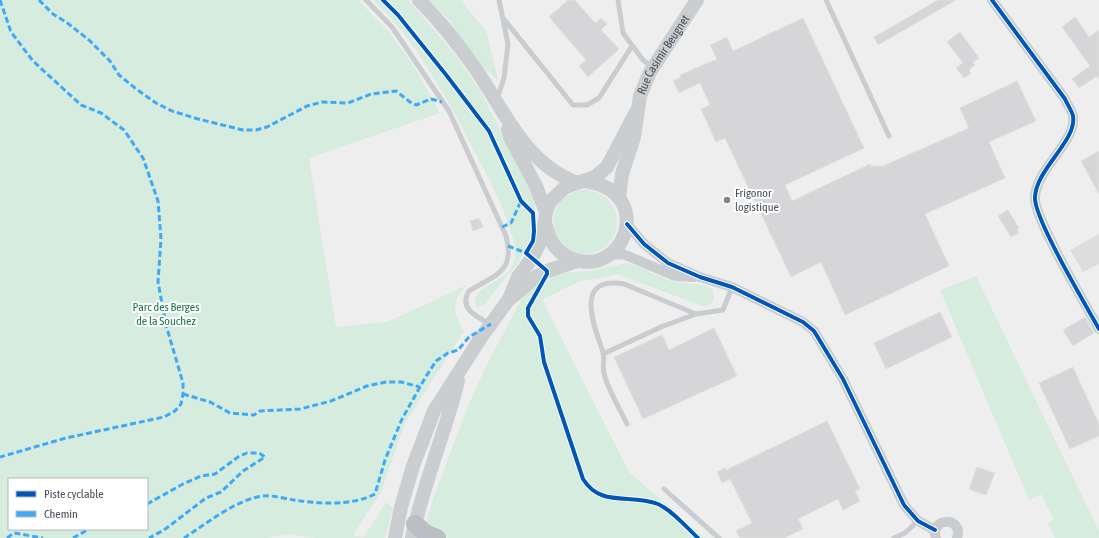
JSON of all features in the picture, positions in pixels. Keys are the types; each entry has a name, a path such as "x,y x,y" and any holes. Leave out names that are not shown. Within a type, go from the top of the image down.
{"highway":[{"path":"413,531 425,533 437,538"}],"main road":[{"path":"419,0 442,23 476,69 504,116 537,158 552,171 580,182 598,183 610,188 619,198 625,210 627,224 624,236 618,247 609,255 599,260 588,262 577,261 565,256 556,248 549,238 539,191 511,139 504,116"},
{"name":"Rue Casimir Beugnet","path":"636,112 640,96 653,68 697,0"},
{"path":"395,538 412,466 434,411 509,299 518,277 543,237 550,202 556,194 565,187 595,176 607,167 636,112"},
{"path":"619,198 622,174 634,137 636,112"},
{"path":"509,299 542,273 577,261"},
{"path":"413,531 424,491 448,420 461,370"},
{"path":"407,486 408,511 413,531"}],"street":[{"path":"992,0 1065,99 1073,115 1071,131 1038,182 1034,199 1056,250 1099,329"},
{"path":"627,224 652,252 668,263 700,278 732,287 803,322 814,331 843,379 904,505 918,521 936,534 940,523 948,521 957,527 957,538"},
{"path":"609,255 623,254 675,276 700,278"}],"lane":[{"path":"366,0 392,27 449,111 506,236 508,257 505,266 493,279 469,291 465,301 466,305 474,315 491,324"},
{"path":"496,103 504,78 508,44 499,0"},
{"path":"618,0 623,33 642,60 653,68"},
{"path":"826,0 889,136"},
{"path":"503,18 573,105 587,105 599,98 632,46"},
{"path":"627,424 604,374 604,354 592,324 590,311 594,293 597,288 605,284 615,282 624,284 696,314"},
{"path":"604,354 661,327 696,314 723,310 732,287"},
{"path":"664,488 719,538"},
{"path":"894,538 905,533 918,521"}],"shaded area":[{"path":"1099,234 1099,264 1083,272 1070,250"}],"green space":[{"name":"Parc des Berges de la Souchez","path":"0,0 358,0 388,31 413,65 440,113 309,158 336,327 387,322 467,285 458,297 455,307 455,313 464,331 405,423 381,492 353,535 363,538 315,538 289,534 265,538 0,538"},
{"path":"373,0 408,0 453,52 480,90 536,201 530,239 518,263 482,307 476,306 475,302 477,296 481,290 508,272 515,257 514,244 506,219 488,176 437,83 407,38"},
{"path":"429,0 460,0 486,30 498,80 477,62 447,18"},
{"path":"579,190 591,190 608,199 615,210 617,222 615,234 608,245 591,254 579,254 567,249 558,240 553,228 553,216 558,204 567,195"},
{"path":"627,263 638,266 671,281 698,284 708,287 713,290 714,300 708,306 702,306 617,274 580,281 542,300 629,472 705,538 449,538 437,534 425,527 434,496 468,406 488,362 526,291 542,281 546,283 548,278 557,273 590,271"},
{"path":"976,276 1099,531 1099,538 1055,538 1048,524 1054,520 1041,494 1029,500 940,290"},
{"path":"386,502 393,508 385,538 363,538"}],"building":[{"path":"568,0 575,0 595,23 601,18 607,24 601,30 619,49 588,77 579,66 586,60 549,17"},
{"path":"938,0 956,0 878,45 874,37"},
{"path":"1075,17 1089,37 1099,30 1099,79 1097,76 1079,88 1072,79 1090,66 1062,27"},
{"path":"803,18 864,148 785,185 792,201 870,164 871,166 883,166 969,128 960,108 1017,81 1036,121 989,142 1005,178 925,214 949,266 845,315 821,262 791,277 725,138 716,142 701,109 710,105 700,83 679,93 673,81 681,77 680,75 717,59 710,45 727,37 733,51"},
{"path":"960,32 979,58 973,62 975,65 969,70 971,73 964,78 956,68 963,63 947,42"},
{"path":"1099,151 1099,194 1081,161"},
{"path":"1008,210 1019,228 1017,229 1019,233 1011,237 998,216"},
{"path":"479,218 483,227 473,231 470,221"},
{"path":"940,312 952,337 886,369 874,343"},
{"path":"1085,317 1094,333 1073,346 1063,330"},
{"path":"714,328 737,376 643,419 614,357 662,335 669,350"},
{"path":"1073,367 1099,424 1099,436 1070,449 1039,383"},
{"path":"827,421 860,489 855,491 860,501 843,510 838,499 798,519 803,529 784,538 740,538 736,531 752,523 730,479 722,483 717,472 725,468 726,470"},
{"path":"977,467 995,473 986,495 969,489"}],"marked path":[{"path":"0,0 11,32 33,61 81,105 101,113 124,130 143,158 158,201 161,239 158,282 166,325 183,383 181,404 175,411 164,417 66,438 0,457"},
{"path":"39,0 53,14 89,40 110,61 119,75 135,88 156,103 172,111 198,119 243,130 256,130 267,127 307,106 322,102 348,103 371,94 396,91 416,105 431,99 442,102"},
{"path":"502,227 511,223 521,201"},
{"path":"508,246 526,253"},
{"path":"184,538 222,512 244,501 254,498 271,496 290,500 336,503 356,501 375,494 385,460 402,419 436,361 448,353 458,350 469,337 491,324"},
{"path":"183,394 210,402 230,413 254,415 260,411 300,409 331,401 367,386 386,382 401,382 420,387"},
{"path":"148,503 201,476 215,474 238,457 247,453 259,453 265,457 243,471 221,492 206,498 164,530 149,538"},
{"path":"73,538 87,530"},
{"path":"7,538 14,533 43,538"}],"cycle path":[{"path":"383,0 398,15 489,131 521,201 533,213 533,241 526,253 547,271 547,274 528,308 528,316 540,336 544,362 583,479 590,488 598,494 607,497 647,501 664,507 698,538"},
{"path":"992,0 1065,99 1073,116 1073,126 1069,135 1042,176 1037,187 1035,197 1042,223 1051,242 1099,329"},
{"path":"627,224 644,244 668,263 700,277 732,287 803,322 814,331 843,379 904,505 918,521 935,530"}],"place":[{"name":"Frigonor logistique","path":"727,200"}]}
